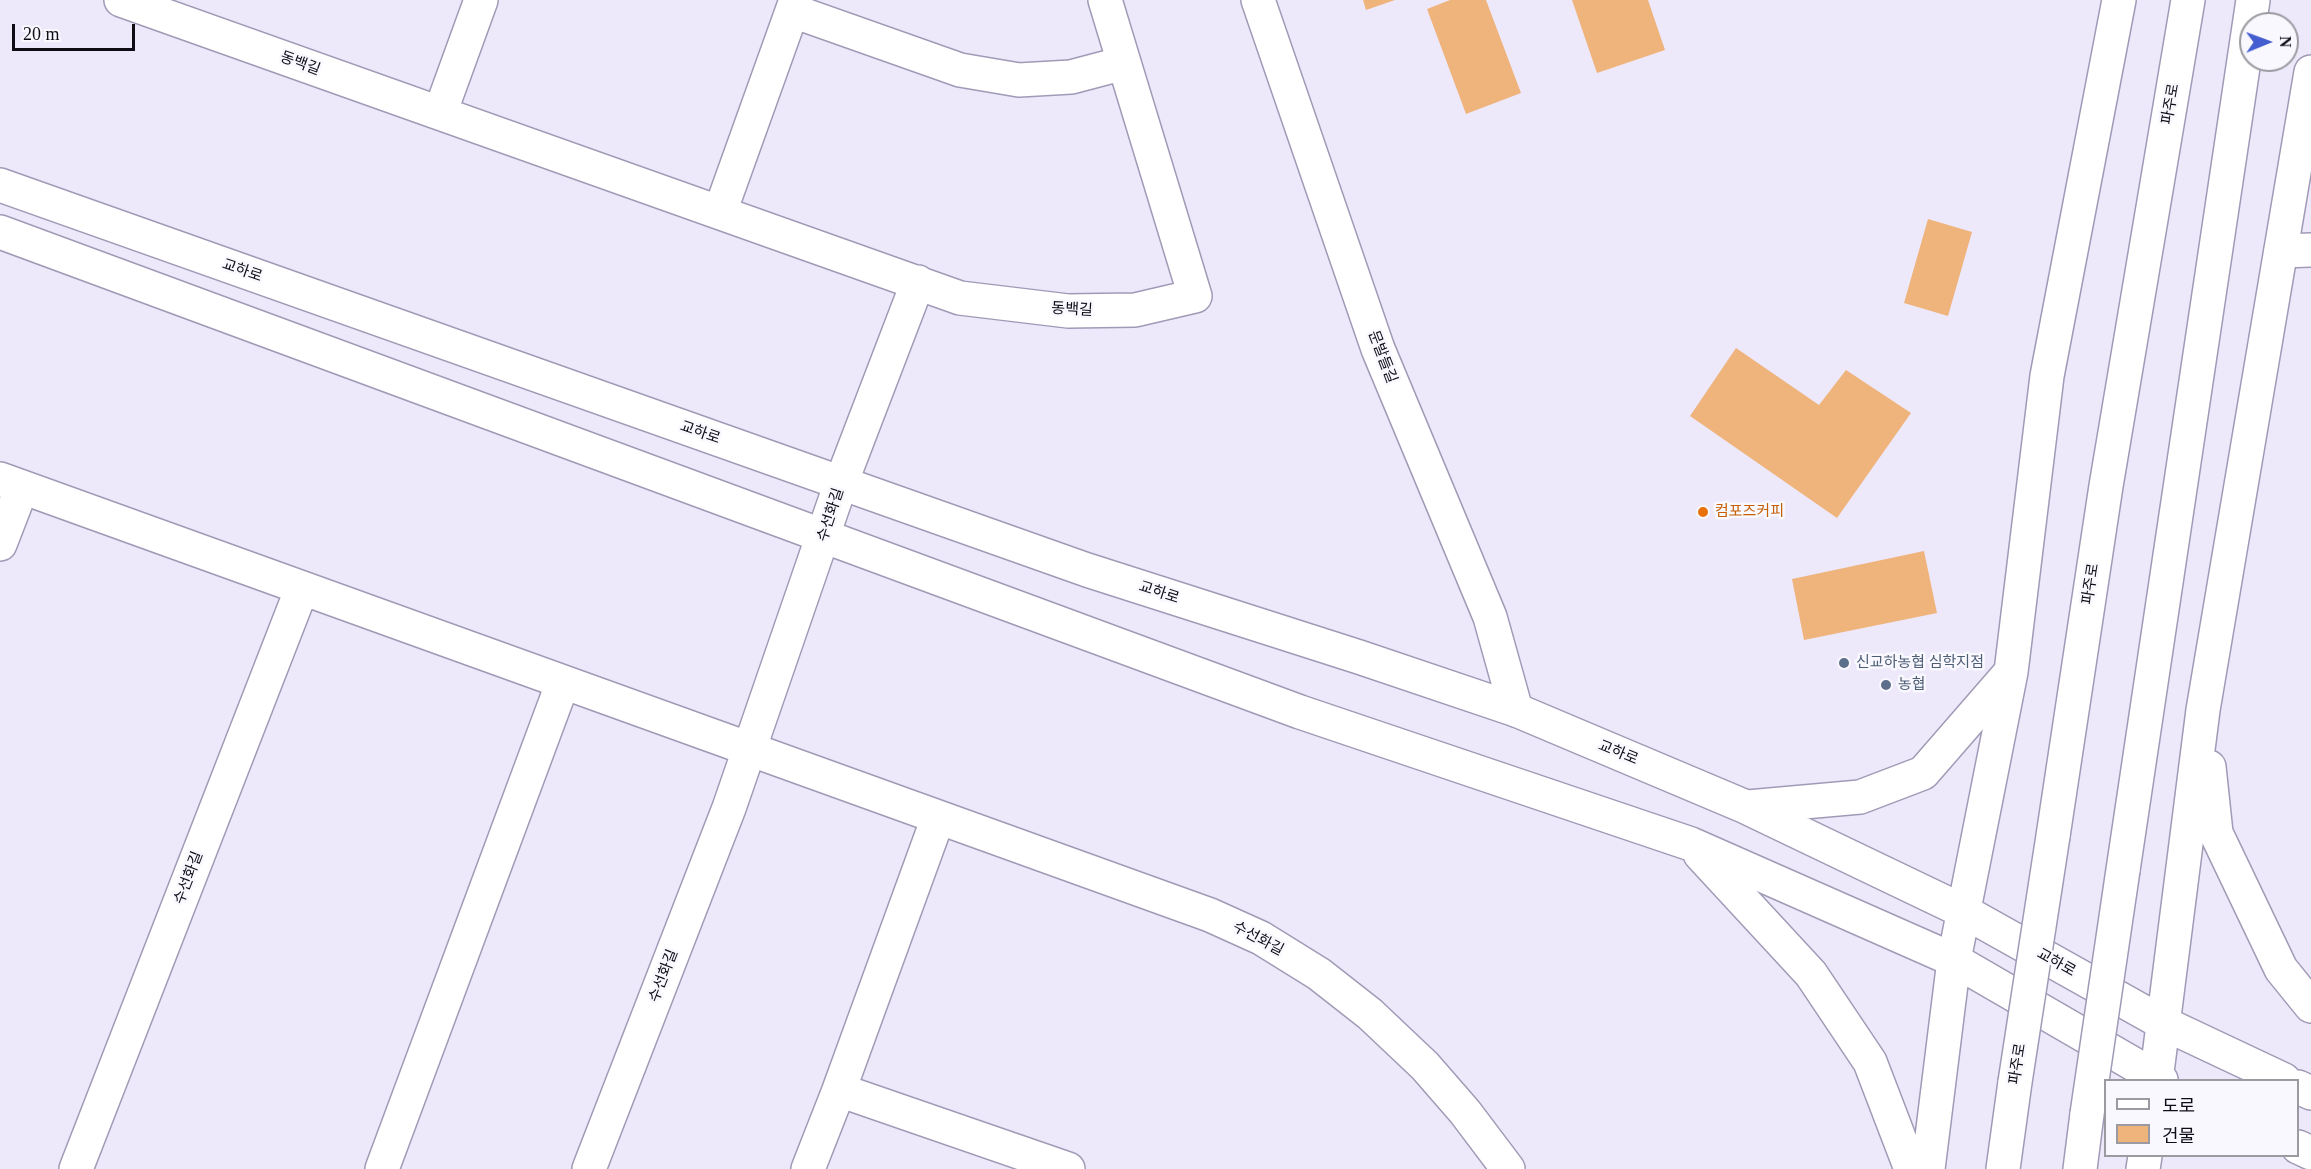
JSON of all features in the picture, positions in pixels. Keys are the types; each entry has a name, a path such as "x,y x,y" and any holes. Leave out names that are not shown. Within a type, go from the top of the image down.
{"street":[{"name":"동백길","path":"121,0 163,7 440,113 960,298 1068,311 1136,310 1195,296 1105,0"},
{"path":"440,113 481,0"},
{"name":"문발들길","path":"1258,0 1378,349 1490,617 1516,710"},
{"path":"1928,1169 1954,960 2011,672 2047,376 2120,0"},
{"name":"파주로","path":"2003,1169 2106,486 2188,0"},
{"path":"2080,1169 2253,0"},
{"path":"720,212 794,5 960,70 1019,80 1071,77 1124,63"},
{"path":"2158,1079 2163,1023 2203,710 2296,250 2311,72"},
{"name":"교하로","path":"0,185 1087,570 1516,710 1746,807 1964,911 2163,1023 2282,1079"},
{"path":"0,232 1300,712 1691,844 1954,960 2156,1079"},
{"name":"수선화길","path":"589,1169 729,808 841,483 918,282"},
{"name":"수선화길","path":"0,544 11,483 1210,915 1261,938 1319,974 1370,1014 1425,1066 1465,1112 1508,1169"},
{"name":"수선화길","path":"76,1169 302,588"},
{"path":"1746,807 1860,797 1923,773 2011,672"},
{"path":"382,1169 563,682"},
{"path":"2203,710 2216,833 2281,969 2311,1006"},
{"path":"808,1169 938,818"},
{"path":"1691,844 1811,974 1870,1062 1911,1169"},
{"path":"839,1090 1068,1169"}],"building":[{"path":"1363,0 1395,0 1366,10"},
{"path":"1450,0 1486,0 1521,93 1466,114 1427,9"},
{"path":"1572,0 1648,0 1665,50 1597,73"},
{"path":"1928,219 1972,232 1948,316 1904,303"},
{"path":"1736,348 1819,405 1846,370 1911,413 1837,518 1690,416"},
{"path":"1924,551 1937,613 1804,640 1792,579"}],"place":[{"name":"컴포즈커피","path":"1703,512"},
{"name":"신교하농협 심학지점","path":"1844,663"},
{"name":"농협","path":"1886,685"}]}
